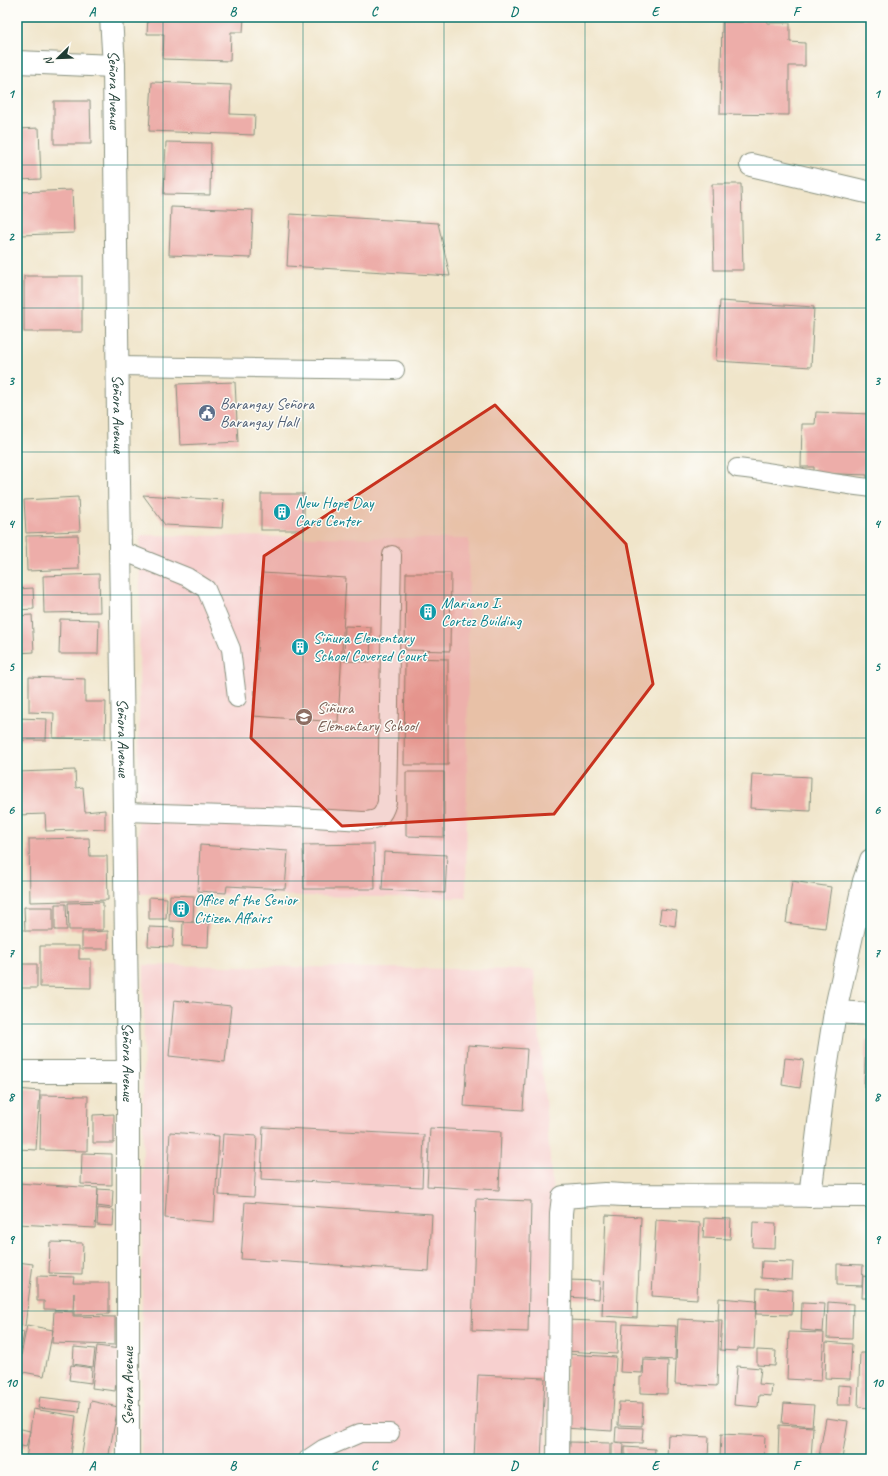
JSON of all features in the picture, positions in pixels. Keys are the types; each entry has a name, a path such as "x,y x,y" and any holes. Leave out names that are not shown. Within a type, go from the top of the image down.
{"street":[{"name":"Señora Avenue","path":"111,17 114,66 128,1072 128,1459"},
{"path":"17,62 114,66"},
{"path":"751,165 871,193"},
{"path":"810,1196 834,1012 864,880 871,860"},
{"path":"834,1012 871,1014"},
{"path":"17,1072 128,1072"},
{"path":"558,1459 560,1213 563,1197 605,1194 871,1196"}],"lane":[{"path":"117,366 395,370"},
{"path":"737,468 775,472 829,483 871,488"},
{"path":"120,550 187,577 206,589 231,649 237,698"},
{"path":"124,812 297,817 363,821 373,821 381,817 385,811 387,802 392,555"},
{"path":"308,1459 323,1449 360,1433 390,1433"}],"highlighted area":[{"path":"495,405 626,544 653,684 554,814 342,826 251,738 264,556"}],"shaded area":[{"name":"Siñura Elementary School","path":"140,535 469,539 466,898 138,894"},
{"path":"144,965 534,970 553,1195 546,1459 141,1459"}],"building":[{"path":"148,17 244,17 243,32 231,32 230,61 163,59 164,34 147,34"},
{"path":"745,17 767,17 767,23 790,23 790,42 805,43 805,66 789,66 789,115 720,114 722,22 744,22"},
{"path":"152,82 231,85 230,114 255,115 254,135 149,131"},
{"path":"54,101 90,101 91,144 54,144"},
{"path":"39,128 41,179 17,180 17,129"},
{"path":"166,142 211,143 210,195 164,194"},
{"path":"712,184 741,184 743,270 714,270"},
{"path":"72,190 74,233 21,235 19,192"},
{"path":"171,207 253,210 251,258 169,255"},
{"path":"290,214 438,223 450,276 287,266"},
{"path":"24,276 82,276 82,332 24,332"},
{"path":"720,301 814,307 811,367 716,361"},
{"name":"Barangay Señora Barangay Hall","path":"235,382 238,442 180,445 177,384"},
{"path":"816,412 871,414 871,478 867,478 867,475 814,473 814,467 801,467 802,424 815,424"},
{"name":"New Hope Day Care Center","path":"261,494 304,494 304,530 261,530"},
{"path":"143,495 224,500 222,528 165,525"},
{"path":"78,497 80,531 26,533 24,500"},
{"path":"78,535 79,569 27,571 26,536"},
{"name":"Siñura Elementary School Covered Court","path":"262,573 346,578 338,722 253,716"},
{"name":"Mariano I. Cortez Building","path":"406,573 451,573 450,651 405,650"},
{"path":"99,574 100,612 44,613 43,576"},
{"path":"33,588 34,609 17,610 17,589"},
{"path":"32,615 34,652 17,653 17,616"},
{"path":"60,619 99,620 98,654 59,654"},
{"path":"345,626 371,627 370,662 344,661"},
{"path":"405,658 448,659 448,765 404,765"},
{"path":"29,677 85,679 85,702 106,702 105,739 53,738 54,713 29,712"},
{"path":"17,718 47,719 46,740 17,740"},
{"path":"75,770 76,788 83,787 85,812 105,810 105,829 46,831 45,814 18,815 17,772"},
{"path":"406,772 444,772 444,837 406,836"},
{"path":"752,774 811,777 810,811 750,808"},
{"path":"89,838 90,856 107,856 108,900 30,902 29,839"},
{"path":"374,844 375,889 304,889 303,845"},
{"path":"200,845 288,851 285,889 227,886 226,893 198,891"},
{"path":"384,852 447,855 445,893 382,890"},
{"path":"792,881 831,887 825,928 786,923"},
{"name":"Office of the Senior Citizen Affairs","path":"170,895 194,896 193,922 169,921"},
{"path":"149,897 167,898 166,919 149,919"},
{"path":"103,902 103,930 69,930 68,903"},
{"path":"55,904 66,904 67,930 55,930"},
{"path":"24,907 53,907 53,931 25,931"},
{"path":"661,909 677,911 675,926 659,923"},
{"path":"183,922 209,923 208,947 182,946"},
{"path":"149,927 174,928 173,947 148,946"},
{"path":"108,931 108,949 82,949 82,932"},
{"path":"40,946 79,946 79,959 91,959 91,988 40,987"},
{"path":"19,964 37,964 37,988 20,988"},
{"path":"174,1000 231,1006 225,1062 169,1056"},
{"path":"866,1040 871,1040 871,1087 864,1087"},
{"path":"468,1045 527,1049 523,1110 464,1106"},
{"path":"785,1058 804,1060 800,1088 782,1085"},
{"path":"17,1089 40,1091 36,1150 17,1149"},
{"path":"41,1095 88,1096 87,1151 40,1150"},
{"path":"114,1114 114,1143 93,1143 93,1115"},
{"path":"263,1127 424,1135 422,1187 261,1179"},
{"path":"430,1128 501,1132 499,1190 427,1186"},
{"path":"170,1132 219,1136 214,1222 165,1218"},
{"path":"223,1134 257,1136 254,1197 219,1195"},
{"path":"82,1153 112,1154 112,1185 81,1184"},
{"path":"17,1183 98,1188 95,1228 17,1224"},
{"path":"98,1189 113,1190 112,1208 97,1206"},
{"path":"476,1199 531,1201 528,1332 472,1330"},
{"path":"245,1202 432,1214 429,1271 241,1259"},
{"path":"98,1208 114,1210 113,1226 97,1225"},
{"path":"606,1215 641,1217 637,1318 602,1316"},
{"path":"704,1218 731,1219 730,1239 703,1238"},
{"path":"656,1220 700,1223 697,1299 652,1296"},
{"path":"753,1222 776,1223 775,1248 752,1247"},
{"path":"50,1242 83,1243 82,1274 49,1273"},
{"path":"762,1261 793,1262 792,1280 761,1278"},
{"path":"17,1262 33,1264 25,1326 17,1324"},
{"path":"837,1264 863,1265 862,1286 837,1285"},
{"path":"37,1276 74,1277 73,1283 109,1283 109,1314 74,1315 74,1293 73,1310 44,1309 44,1301 37,1301"},
{"path":"863,1276 871,1277 871,1317 868,1316 868,1298 862,1298"},
{"path":"567,1280 600,1281 599,1299 566,1297"},
{"path":"757,1288 793,1290 792,1315 756,1314"},
{"path":"719,1298 756,1301 754,1349 737,1348 737,1351 720,1350 722,1320 718,1320"},
{"path":"828,1302 853,1304 852,1339 827,1338"},
{"path":"802,1303 825,1304 823,1332 801,1330"},
{"path":"54,1311 73,1312 73,1316 115,1317 115,1345 52,1343"},
{"path":"678,1319 719,1321 717,1386 675,1384"},
{"path":"567,1320 618,1322 617,1354 565,1351"},
{"path":"623,1324 676,1326 675,1360 643,1358 642,1373 620,1372"},
{"path":"27,1325 53,1330 44,1376 18,1371"},
{"path":"17,1331 24,1332 21,1349 17,1348"},
{"path":"789,1332 824,1333 821,1381 787,1379"},
{"path":"826,1342 852,1344 850,1379 825,1378"},
{"path":"97,1346 120,1349 115,1391 92,1388"},
{"path":"74,1347 95,1349 93,1367 73,1364"},
{"path":"757,1350 776,1351 775,1366 757,1365"},
{"path":"860,1353 871,1353 871,1408 858,1407"},
{"path":"569,1354 616,1357 612,1431 564,1428"},
{"path":"644,1360 668,1361 667,1394 640,1393 640,1377 643,1377"},
{"path":"71,1365 92,1368 91,1383 69,1380"},
{"path":"737,1366 761,1368 759,1384 772,1385 771,1396 759,1395 758,1407 734,1405"},
{"path":"478,1375 545,1378 541,1459 474,1459"},
{"path":"838,1385 852,1386 851,1405 837,1405"},
{"path":"40,1397 80,1402 79,1412 38,1408"},
{"path":"91,1401 118,1407 108,1459 81,1459"},
{"path":"619,1402 643,1403 642,1426 618,1425"},
{"path":"784,1403 814,1405 812,1426 782,1423"},
{"path":"33,1409 76,1416 71,1455 78,1456 77,1459 26,1459"},
{"path":"826,1418 848,1421 842,1459 819,1456"},
{"path":"779,1425 813,1427 811,1459 778,1459"},
{"path":"616,1427 643,1428 642,1443 615,1442"},
{"path":"17,1428 30,1431 26,1447 17,1445"},
{"path":"721,1434 765,1436 764,1459 720,1459"},
{"path":"668,1435 709,1437 708,1459 667,1459"},
{"path":"570,1442 610,1443 610,1459 569,1459"},
{"path":"612,1443 624,1444 623,1459 612,1459"},
{"path":"625,1447 655,1449 654,1459 625,1459"}],"place":[{"name":"Barangay Señora Barangay Hall","path":"207,413"},
{"name":"New Hope Day Care Center","path":"282,512"},
{"name":"Mariano I. Cortez Building","path":"428,612"},
{"name":"Siñura Elementary School Covered Court","path":"300,647"},
{"name":"Siñura Elementary School","path":"304,717"},
{"name":"Office of the Senior Citizen Affairs","path":"181,909"}]}
